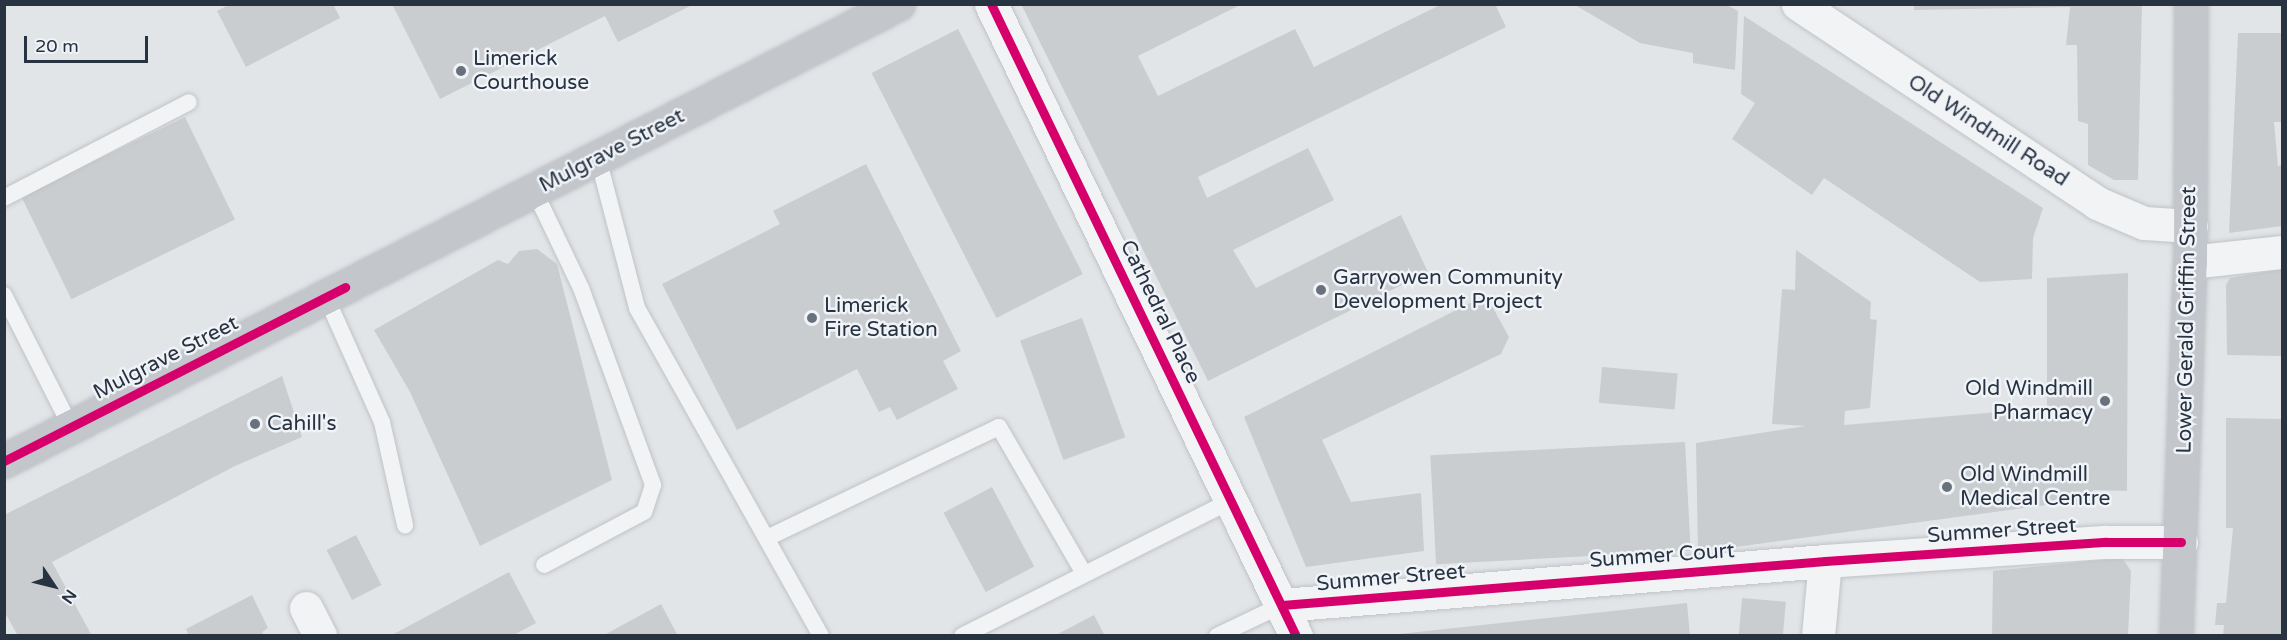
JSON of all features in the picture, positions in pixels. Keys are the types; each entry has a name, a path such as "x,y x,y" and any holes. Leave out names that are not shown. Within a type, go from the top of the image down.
{"main road":[{"name":"Mulgrave Street","path":"4,461 898,4"},
{"name":"Lower Gerald Griffin Street","path":"2176,636 2190,262 2191,4"}],"street":[{"name":"Cathedral Place","path":"991,4 1296,636"},
{"name":"Old Windmill Road","path":"1798,4 2097,203 2144,223 2190,226"},
{"path":"2190,262 2283,252"},
{"name":"Summer Street","path":"1825,561 2106,542 2181,542"},
{"path":"1818,636 1825,561"},
{"name":"Summer Court","path":"1502,586 1825,561"},
{"name":"Summer Street","path":"1282,605 1502,586"}],"lane":[{"path":"4,198 189,102"},
{"path":"597,158 637,308 821,636"},
{"path":"534,190 581,288 653,485 644,512 544,565"},
{"path":"4,295 71,427"},
{"path":"326,297 382,422 405,525"},
{"path":"766,538 999,427 1083,572"},
{"path":"962,636 1083,572 1231,501"},
{"path":"1217,636 1282,605"}],"building":[{"path":"230,4 333,4 340,18 246,67 217,11"},
{"name":"Limerick Courthouse","path":"392,4 694,4 618,42 605,16 440,99"},
{"path":"1021,4 1242,4 1138,56 1158,96 1295,29 1314,67 1442,4 1495,4 1506,27 1198,177 1207,198 1308,148 1334,200 1233,250 1256,288 1401,215 1428,272 1208,381"},
{"path":"1914,4 2142,4 2138,180 2114,180 2088,165 2088,124 2078,121 2077,45 2066,45 2070,7 1914,10"},
{"path":"1575,5 1727,5 1738,11 1735,70 1693,63 1693,53 1640,43"},
{"path":"1744,16 2043,208 2033,238 2032,279 1980,282 1824,178 1812,195 1732,139 1755,103 1741,94"},
{"path":"958,29 1083,274 996,318 872,73"},
{"path":"2238,33 2282,33 2282,122 2274,122 2278,166 2282,165 2282,226 2229,233"},
{"path":"185,117 235,219 71,299 21,197"},
{"name":"Limerick Fire Station","path":"866,164 961,351 943,361 958,389 897,420 890,407 879,412 857,369 737,430 662,284 780,224 773,211"},
{"path":"537,249 557,264 612,480 480,546 410,392 374,330 498,260 508,264 519,251"},
{"path":"1796,250 1871,302 1870,319 1877,320 1870,408 1845,411 1844,425 2047,408 2047,278 2128,273 2127,491 2093,490 2093,505 2046,505 1698,552 1696,443 1806,426 1772,424 1782,289 1795,290"},
{"path":"2282,269 2282,356 2227,355 2226,285 2230,278"},
{"path":"1486,295 1509,337 1501,354 1322,440 1351,502 1421,493 1424,551 1306,567 1244,417"},
{"path":"1082,318 1125,437 1063,460 1020,341"},
{"path":"1602,367 1678,374 1675,409 1599,403"},
{"path":"282,376 302,437 235,466 52,562 92,636 18,636 4,611 4,515"},
{"path":"2226,418 2282,419 2282,636 2223,636 2224,625 2215,625 2217,603 2226,603 2233,528 2226,528"},
{"path":"1685,442 1691,551 1436,564 1430,455"},
{"path":"992,487 1034,566 986,592 943,513"},
{"path":"356,535 381,585 352,600 327,550"},
{"path":"2122,558 2131,571 2128,636 1992,636 1993,571"},
{"path":"509,572 536,623 512,636 390,636"},
{"path":"252,595 268,628 262,632 264,636 189,636 186,629"},
{"path":"1742,598 1786,602 1783,636 1739,636"},
{"path":"1687,603 1690,636 1399,636 1399,634"},
{"path":"661,604 678,636 607,636 606,634"},
{"path":"1094,615 1105,636 1054,636"}],"cycle path":[{"path":"991,4 1296,636"},
{"path":"4,461 345,287"},
{"path":"1282,605 1825,561 2106,542 2181,542"}],"place":[{"name":"Limerick Courthouse","path":"461,71"},
{"name":"Garryowen Community Development Project","path":"1321,290"},
{"name":"Limerick Fire Station","path":"812,318"},
{"name":"Old Windmill Pharmacy","path":"2105,401"},
{"name":"Cahill's","path":"255,424"},
{"name":"Old Windmill Medical Centre","path":"1947,487"}]}
